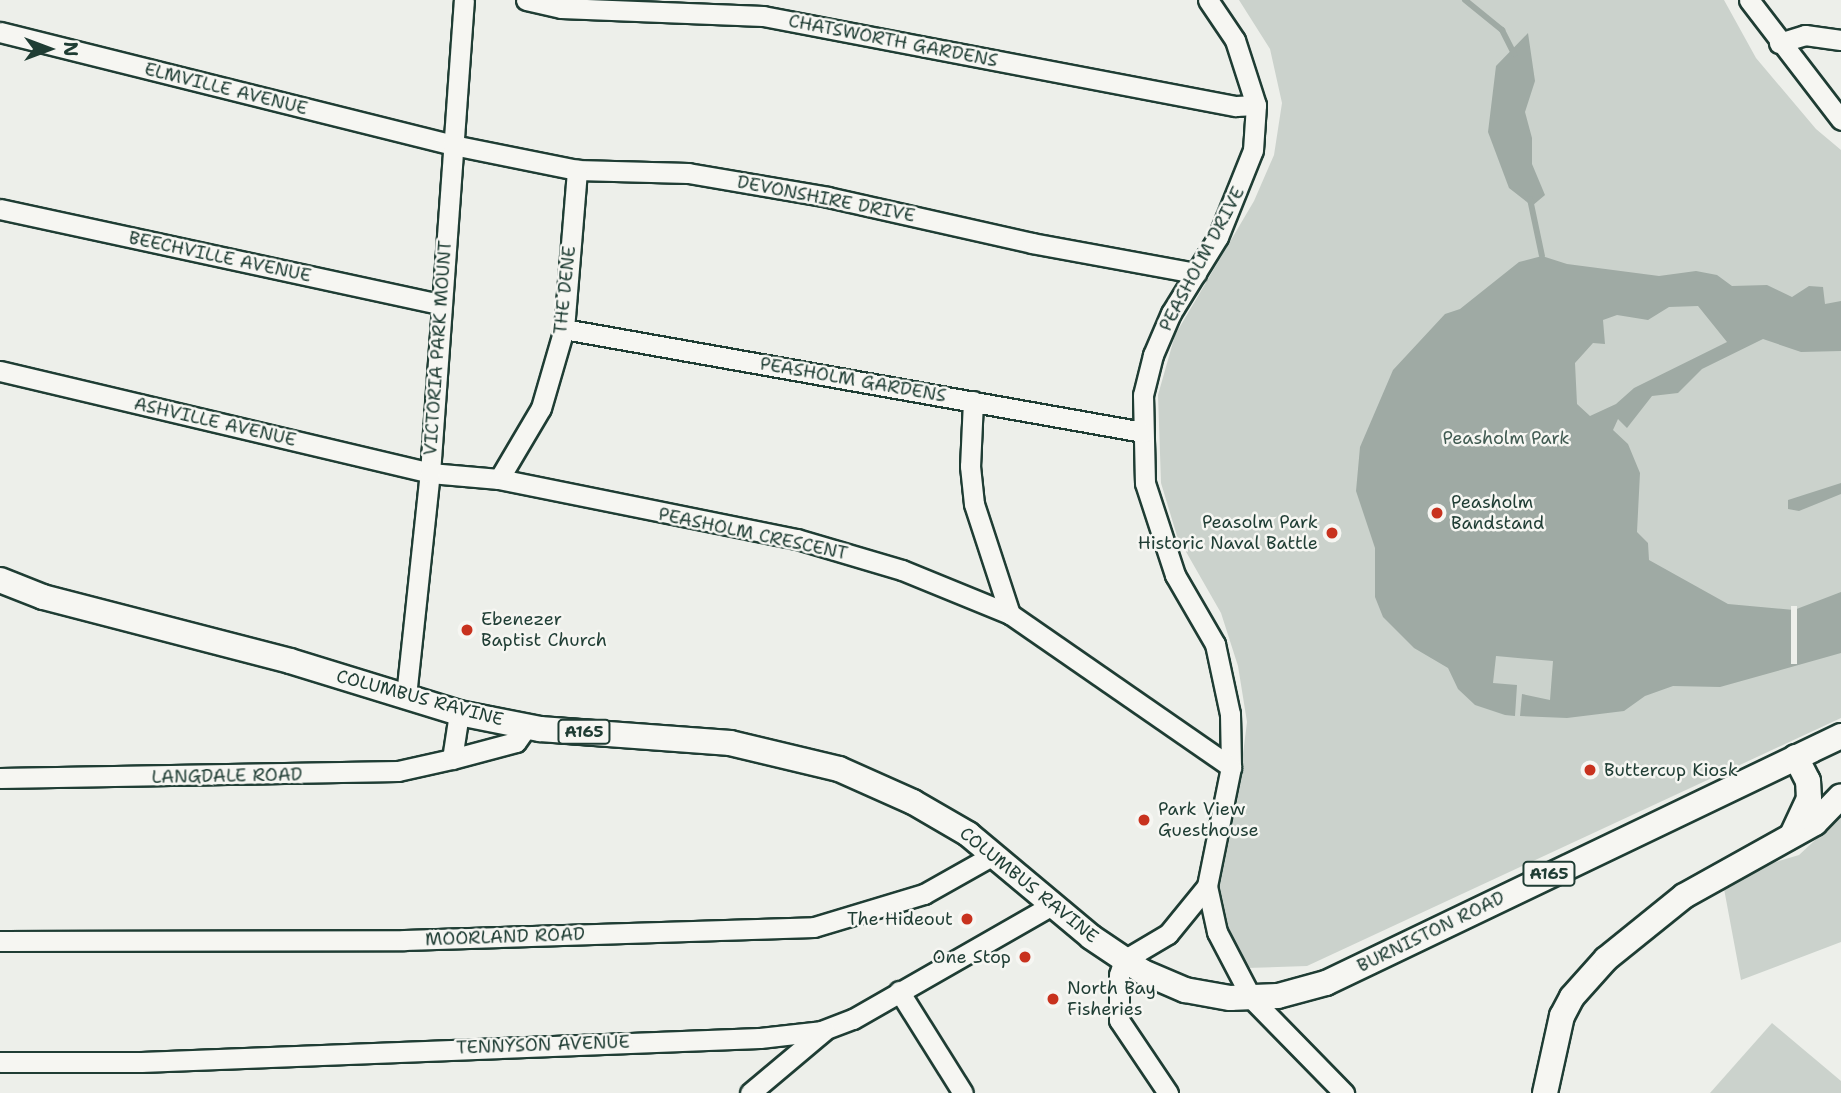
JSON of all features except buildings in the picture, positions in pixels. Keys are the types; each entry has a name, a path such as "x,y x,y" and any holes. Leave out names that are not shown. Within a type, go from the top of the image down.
{"main road":[{"name":"COLUMBUS RAVINE","path":"0,580 43,597 290,661 459,713 527,726 730,743 803,758 913,802 995,854 1124,960"},
{"name":"BURNISTON ROAD","path":"1124,960 1185,990 1252,999 1326,982 1841,736"},
{"path":"1790,838 1809,799 1808,781 1796,757"},
{"path":"1545,1093 1562,1016 1572,997 1606,959 1684,896 1815,823 1841,796"}],"street":[{"name":"VICTORIA PARK MOUNT","path":"406,696 430,473 440,304 464,0"},
{"name":"CHATSWORTH GARDENS","path":"526,0 561,8 762,16 1236,106 1256,105"},
{"name":"PEASHOLM DRIVE","path":"1208,0 1235,40 1256,105 1253,150 1244,180 1196,273 1171,313 1153,355 1143,395 1145,483 1156,524 1175,575 1204,622 1220,664 1230,714 1231,767 1207,887 1217,932 1252,999 1344,1093"},
{"path":"1749,0 1779,43 1841,120"},
{"name":"ELMVILLE AVENUE","path":"0,32 453,145"},
{"path":"1779,43 1805,35 1841,40"},
{"name":"DEVONSHIRE DRIVE","path":"453,145 577,170 688,173 828,197 1032,243 1196,273"},
{"name":"THE DENE","path":"499,479 541,408 564,328 577,170"},
{"name":"BEECHVILLE AVENUE","path":"0,209 440,304"},
{"name":"PEASHOLM GARDENS","path":"564,328 1143,432"},
{"name":"ASHVILLE AVENUE","path":"0,371 430,473"},
{"path":"973,401 970,466 974,504 1010,614"},
{"name":"PEASHOLM CRESCENT","path":"430,473 499,479 797,539 902,570 1010,614 1231,767"},
{"path":"452,759 459,713"},
{"name":"LANGDALE ROAD","path":"0,778 398,771 516,742 527,726"},
{"name":"MOORLAND ROAD","path":"0,941 404,940 814,927 924,894 995,854"},
{"name":"PEASHOLM DRIVE","path":"1124,960 1168,934 1207,887"},
{"name":"TENNYSON AVENUE","path":"0,1062 141,1062 760,1038 827,1028 853,1019 1054,904"},
{"path":"1124,960 1116,992 1119,1020 1168,1093"},
{"path":"899,991 963,1093"},
{"path":"750,1093 827,1028"}],"green space":[{"name":"Peasholm Park","path":"1239,0 1724,0 1756,58 1816,129 1841,150 1841,718 1307,966 1246,968 1215,897 1237,802 1247,722 1238,666 1221,613 1177,536 1161,483 1158,395 1175,335 1254,201 1274,155 1282,103 1270,49"},
{"path":"1841,816 1841,942 1741,980 1722,878 1799,855"},
{"path":"1772,1023 1841,1081 1841,1093 1710,1093"}],"shaded area":[{"path":"1528,33 1535,81 1525,112 1532,138 1532,164 1545,195 1532,206 1509,188 1488,132 1496,66"},
{"path":"1542,256 1567,264 1659,276 1696,271 1717,275 1732,286 1767,285 1792,297 1809,286 1823,287 1825,304 1841,301 1841,351 1801,352 1763,339 1702,369 1678,393 1652,396 1627,428 1618,419 1613,430 1628,444 1640,473 1637,532 1648,543 1649,560 1728,604 1794,610 1841,592 1841,653 1720,687 1673,686 1645,696 1624,711 1567,718 1520,716 1522,694 1550,700 1553,661 1496,656 1493,683 1517,685 1515,716 1475,705 1458,689 1448,668 1414,648 1383,617 1375,597 1375,548 1356,491 1360,447 1393,370 1445,314 1460,309 1519,262","holes":["1698,306 1727,342 1634,388 1616,404 1590,416 1577,404 1575,363 1593,343 1605,344 1603,320 1617,315 1648,320 1669,307"]},
{"path":"1841,483 1841,494 1799,511 1788,509 1788,500"}],"pier":[{"path":"1791,606 1797,606 1797,664 1791,664"}],"waterway":[{"path":"1465,0 1502,30 1514,54"},
{"path":"1530,199 1542,256"}],"place":[{"name":"Peasholm Bandstand","path":"1437,513"},
{"name":"Peasolm Park Historic Naval Battle","path":"1332,533"},
{"name":"Ebenezer Baptist Church","path":"467,630"},
{"name":"Buttercup Kiosk","path":"1590,770"},
{"name":"Park View Guesthouse","path":"1144,820"},
{"name":"The Hideout","path":"967,919"},
{"name":"One Stop","path":"1025,957"},
{"name":"North Bay Fisheries","path":"1053,999"}]}
